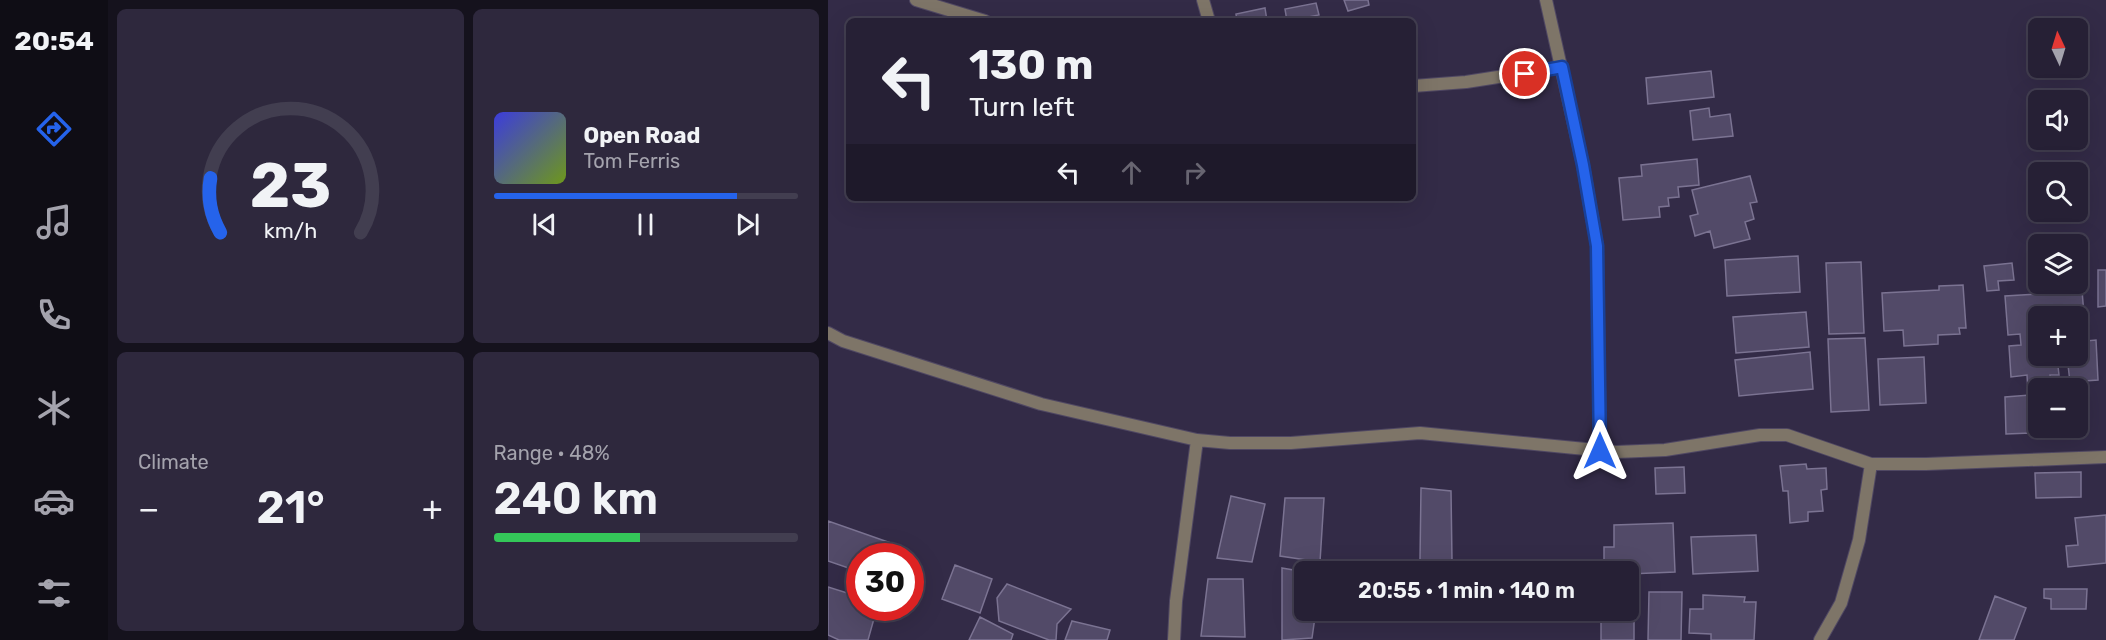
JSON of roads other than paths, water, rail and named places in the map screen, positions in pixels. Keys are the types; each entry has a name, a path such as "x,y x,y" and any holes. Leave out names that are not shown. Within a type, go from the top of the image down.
{"street":[{"path":"916,0 975,18"},
{"path":"1203,0 1208,18"},
{"path":"1546,0 1583,165 1597,246 1600,451"},
{"path":"1416,86 1466,82 1562,67"},
{"path":"828,333 843,341 1041,404 1197,440 1230,444 1291,443 1420,433 1600,451 1665,450 1760,435 1787,435 1871,464 2106,457"},
{"path":"1174,640 1176,601 1197,440"},
{"path":"1820,640 1842,603 1859,540 1871,464"}]}
